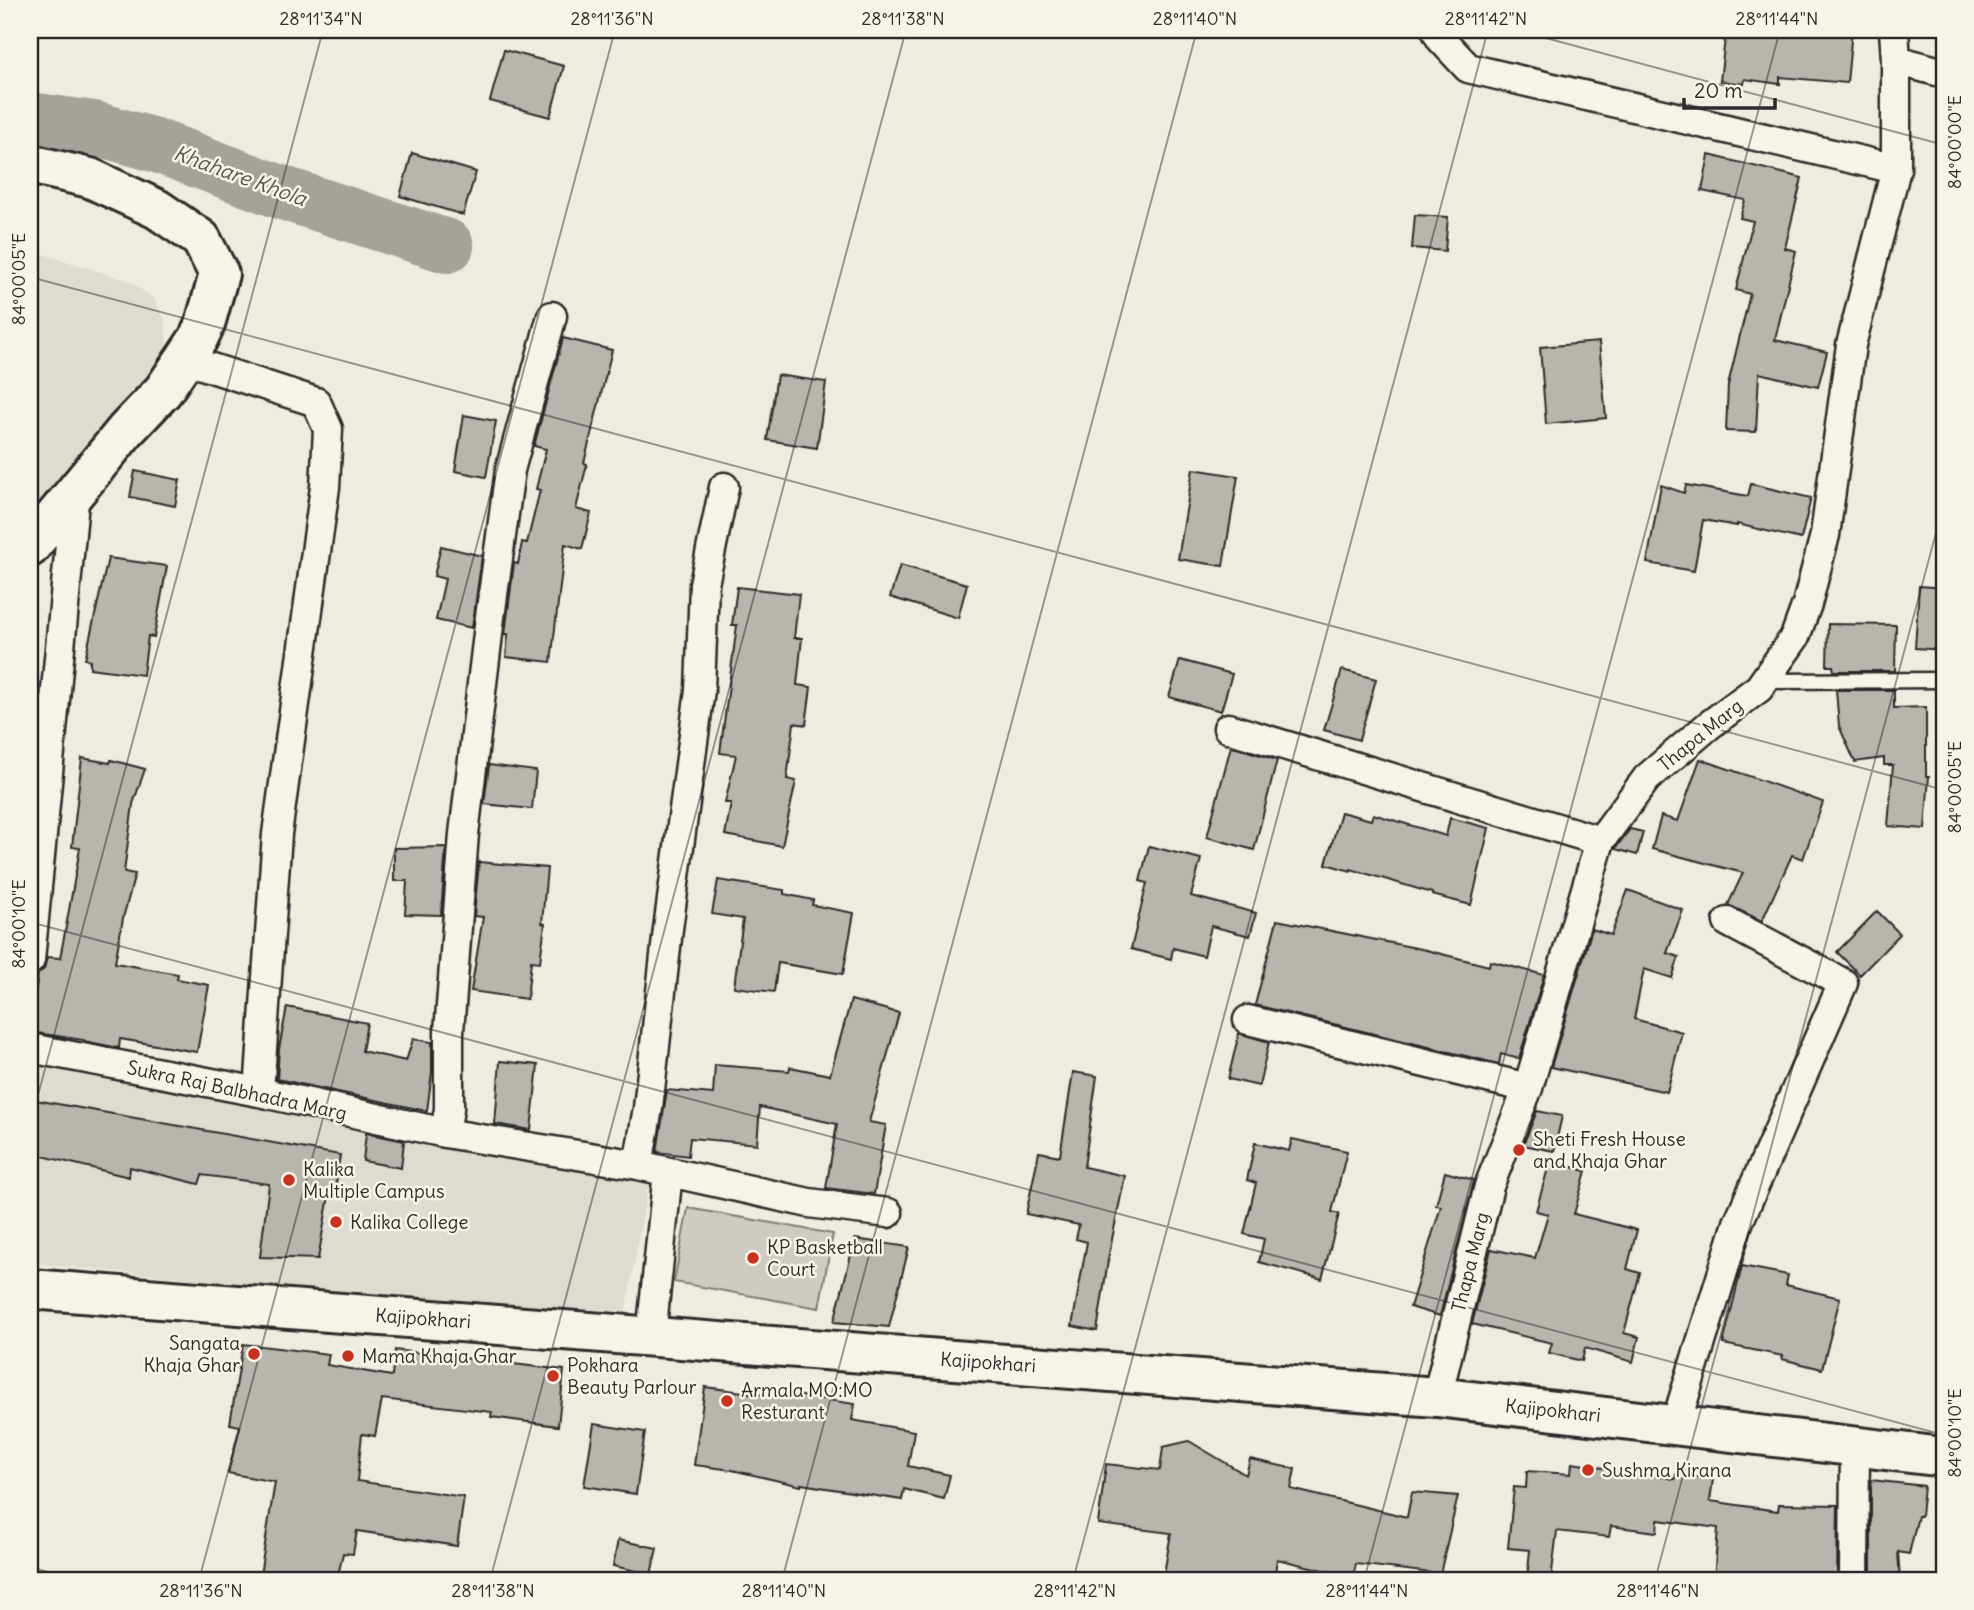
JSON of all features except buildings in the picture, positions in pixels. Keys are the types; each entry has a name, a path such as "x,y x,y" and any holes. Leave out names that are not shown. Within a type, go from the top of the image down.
{"main road":[{"path":"30,164 90,178 158,209 201,239 219,274 205,324 163,391 126,430 30,547"},
{"name":"Kajipokhari","path":"30,1289 1437,1396 1944,1457"}],"street":[{"path":"1436,30 1468,68 1896,169"},
{"name":"Thapa Marg","path":"1437,1396 1489,1186 1528,1088 1600,841 1647,778 1707,726 1759,688 1796,637 1825,535 1851,345 1896,169 1894,30"},
{"path":"1896,60 1944,73"},
{"path":"445,1133 449,1109 449,1032 464,834 489,617 510,470 552,317"},
{"path":"184,359 316,402 328,429 325,487 277,834 259,1092"},
{"path":"638,1165 648,1108 699,690 704,584 724,488"},
{"path":"30,960 75,492"},
{"path":"1228,728 1600,841"},
{"path":"1676,1423 1738,1223 1843,983 1728,922"},
{"path":"1248,1020 1528,1088"},
{"name":"Sukra Raj Balbhadra Marg","path":"30,1048 259,1092 445,1133 638,1165 809,1203 888,1213"},
{"path":"651,1336 668,1172"},
{"path":"1854,1580 1855,1445"}],"lane":[{"path":"1763,681 1944,680"}],"shaded area":[{"path":"30,250 130,281 154,299 164,318 167,341 161,364 30,526"},
{"name":"Kalika College","path":"30,1064 649,1181 624,1321 30,1263"},
{"name":"KP Basketball Court","path":"688,1208 833,1234 819,1308 674,1282"}],"waterway":[{"name":"Khahare Khola","path":"30,119 94,128 155,145 283,193 447,246"}],"place":[{"name":"Sheti Fresh House and Khaja Ghar","path":"1519,1150"},
{"name":"Kalika Multiple Campus","path":"289,1180"},
{"name":"Kalika College","path":"336,1222"},
{"name":"KP Basketball Court","path":"753,1258"},
{"name":"Sangata Khaja Ghar","path":"254,1354"},
{"name":"Mama Khaja Ghar","path":"348,1356"},
{"name":"Pokhara Beauty Parlour","path":"553,1376"},
{"name":"Armala MO:MO Resturant","path":"727,1401"},
{"name":"Sushma Kirana","path":"1588,1470"}]}
